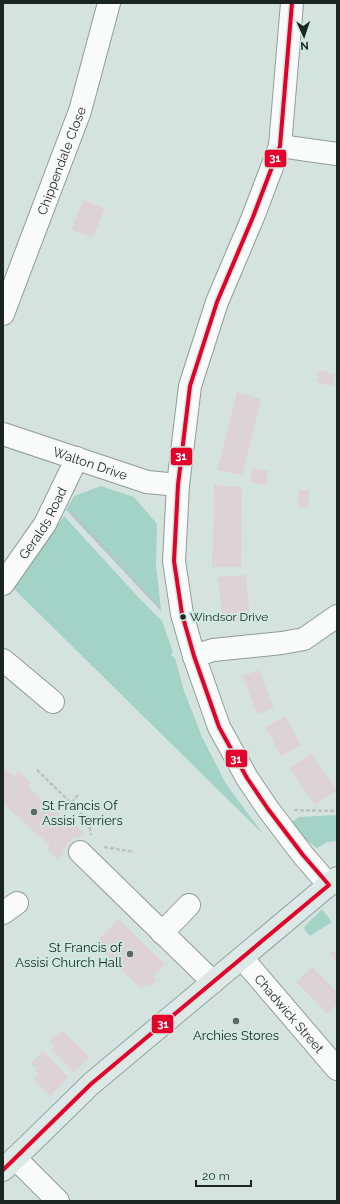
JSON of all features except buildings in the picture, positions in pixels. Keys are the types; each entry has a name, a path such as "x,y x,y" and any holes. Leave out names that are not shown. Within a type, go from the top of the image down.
{"main road":[{"path":"9,1164 91,1084 333,882"}],"street":[{"name":"Chippendale Close","path":"3,314 80,111 109,3"},
{"path":"292,3 280,146 254,217 217,302 190,386 178,485 174,561 182,614 194,656 219,727 247,778 268,809 303,855 333,882"},
{"path":"280,146 337,154"},
{"name":"Walton Drive","path":"3,434 147,482 178,485"},
{"name":"Geralds Road","path":"3,584 45,524 77,458"},
{"path":"194,656 213,650 282,643 304,639 337,616"},
{"path":"3,660 53,702"},
{"path":"84,851 162,932 213,982"},
{"path":"162,932 189,905"},
{"name":"Chadwick Street","path":"242,958 337,1069"},
{"path":"9,1164 58,1201"}],"path":[{"path":"58,498 169,617 182,614"},
{"path":"37,770 89,822 91,838 84,851 134,852"},
{"path":"71,803 78,795"},
{"path":"268,809 337,811"}],"green space":[{"path":"101,486 134,497 157,524 156,565 161,611 66,510 74,496"},
{"path":"64,516 162,621 173,652 171,655 175,658 184,691 202,737 226,784 264,835 14,589"},
{"path":"337,815 337,841 327,842 317,848 289,824 299,817"},
{"path":"322,909 332,922 310,936 303,928"}],"transit line":[{"name":"31","path":"292,3 280,146 253,217 217,302 190,386 178,485 174,561 182,614 194,656 219,727 247,778 268,809 303,855 329,885"},
{"name":"31","path":"3,1170 91,1084 329,885"}],"place":[{"name":"Windsor Drive","path":"183,617"},
{"name":"St Francis Of Assisi Terriers","path":"34,812"},
{"name":"St Francis of Assisi Church Hall","path":"130,954"},
{"name":"Archies Stores","path":"236,1021"}]}
